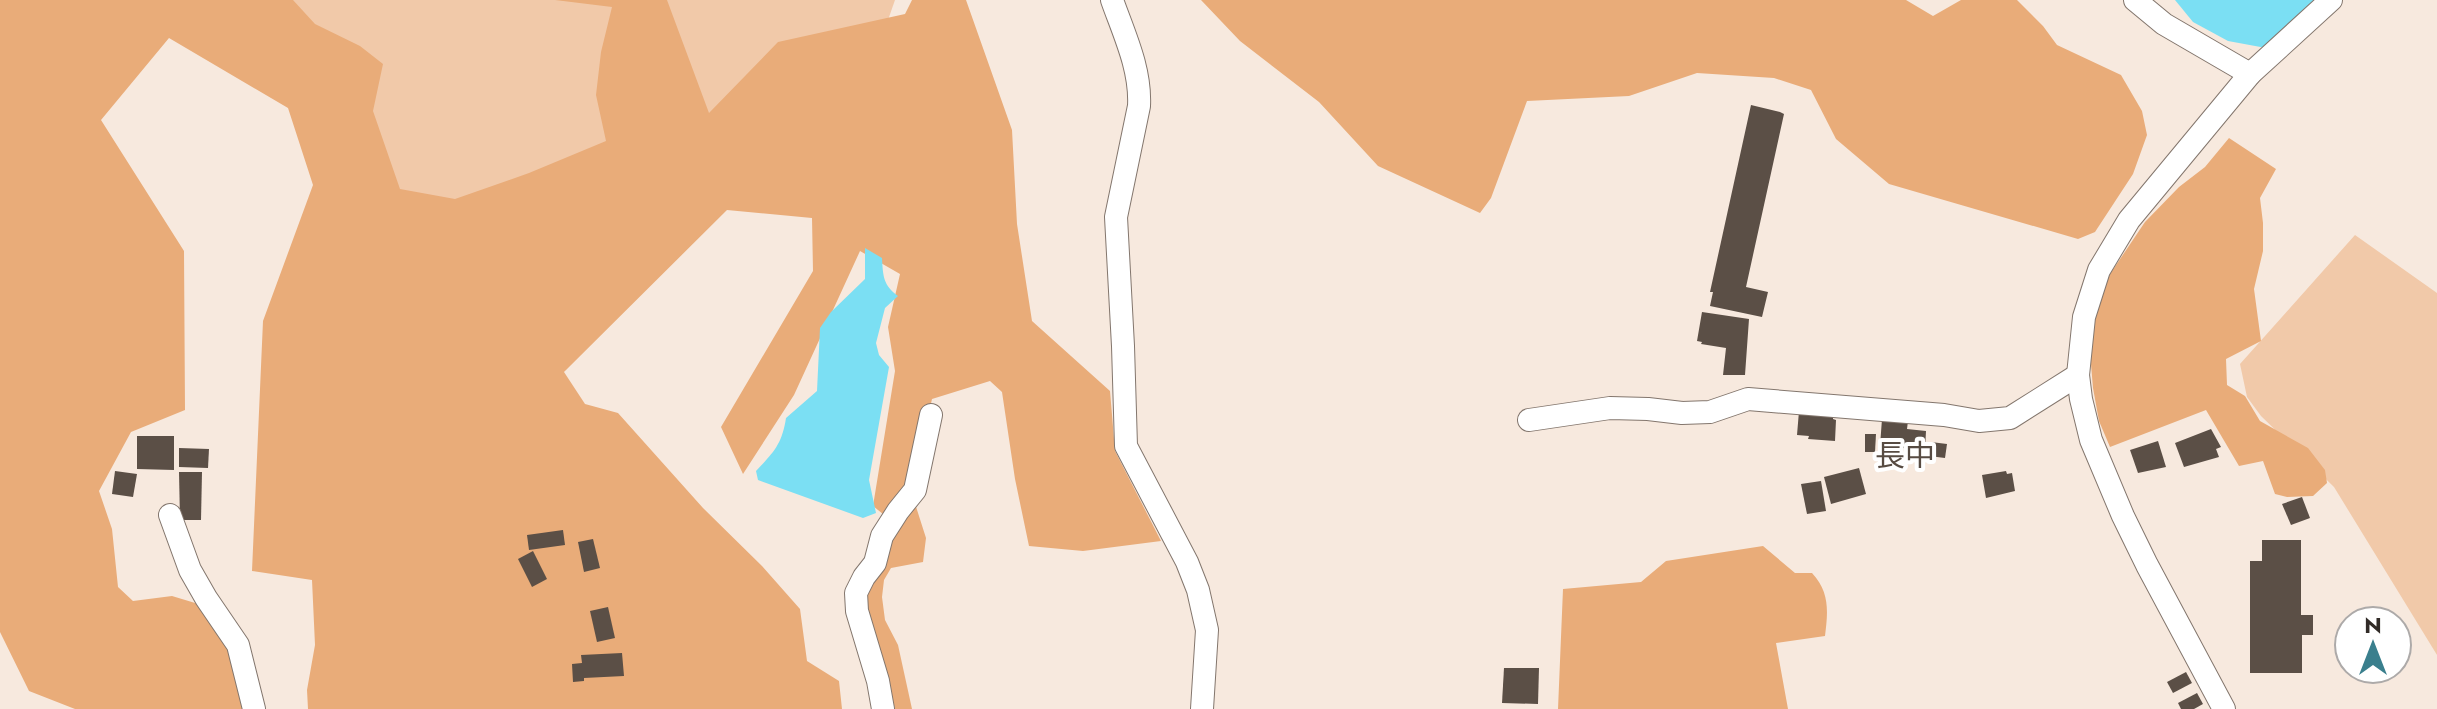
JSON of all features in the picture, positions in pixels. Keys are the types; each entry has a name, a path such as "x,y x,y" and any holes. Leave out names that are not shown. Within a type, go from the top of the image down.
{"street":[{"path":"1112,0 1135,64 1139,93 1116,217 1126,446 1187,562 1198,590 1207,630 1202,709"},
{"path":"2135,0 2164,24 2250,74"},
{"path":"2224,709 2123,516 2091,440 2078,375 2084,317 2099,270 2129,220 2250,74 2331,0"},
{"path":"1529,420 1610,408 1710,412 1748,399 1944,415 1979,421 2010,418 2078,375"},
{"path":"883,709 857,611 856,593 875,563 882,536 915,490 931,415"},
{"path":"170,515 190,570 238,645 254,709"}],"shaded area":[{"path":"0,0 293,0 315,24 360,46 383,64 373,111 400,189 455,199 606,141 596,95 601,52 612,7 555,0 667,0 709,113 778,42 905,14 912,0 966,0 1012,130 1017,224 1032,321 1110,391 1115,451 1161,541 1083,551 1029,546 1002,392 990,381 932,399 911,491 926,538 923,562 891,568 884,580 882,597 885,620 898,645 912,709 895,709 873,641 867,606 870,580 888,518 873,506 895,371 888,327 900,274 860,251 794,395 743,474 721,427 813,271 812,218 727,210 564,372 585,404 618,413 800,609 807,661 839,681 842,709 308,709 307,690 315,645 312,580 252,571 263,321 313,185 288,108 169,38 101,120 184,251 185,410 131,432 99,491 112,529 118,587 133,601 172,596 205,606 231,647 248,709 75,709 29,691 0,632"},
{"path":"269,0 895,0 888,20 635,170 410,211"},
{"path":"1201,0 1906,0 1933,16 1961,0 2017,0 2057,45 2121,75 2142,111 2147,135 2133,174 2095,232 2078,239 1889,184 1836,139 1811,90 1774,78 1697,73 1629,96 1527,101 1491,198 1480,213 1378,166 1319,102 1240,41"},
{"path":"2229,138 2276,169 2260,198 2263,251 2254,289 2261,341 2226,359 2227,385 2245,396 2260,421 2308,448 2325,470 2327,483 2313,496 2275,494 2263,461 2239,466 2206,410 2110,447 2099,421 2088,329 2110,274 2145,222 2179,187 2205,167"},
{"path":"2355,235 2437,293 2437,655 2413,616 2413,605 2406,605 2334,487 2261,416 2247,397 2240,364"},
{"path":"1763,546 1795,573 1812,573 1825,595 1825,636 1776,643 1788,709 1558,709 1563,589 1641,582 1666,561"}],"water":[{"path":"2175,0 2315,0 2266,48 2228,41 2193,22"},
{"path":"865,248 882,258 885,280 898,296 885,308 876,343 879,355 889,367 869,480 876,513 863,518 758,480 756,471 776,447 786,418 817,391 820,328 831,312 865,279"}],"building":[{"path":"1751,105 1784,114 1746,287 1768,292 1762,317 1710,306 1713,292 1710,292"},
{"path":"1702,312 1749,319 1745,375 1723,375 1726,348 1697,341"},
{"path":"1799,411 1833,414 1836,420 1835,441 1797,435"},
{"path":"1882,419 1908,421 1907,429 1926,431 1925,450 1880,446"},
{"path":"2211,429 2221,447 2216,449 2219,457 2184,467 2175,443"},
{"path":"1865,434 1876,434 1875,452 1865,452"},
{"path":"137,436 174,436 174,470 137,469"},
{"path":"2158,441 2166,467 2138,473 2130,450"},
{"path":"1931,442 1947,444 1945,458 1929,456"},
{"path":"179,448 209,449 208,468 179,467"},
{"path":"1859,468 1866,494 1831,504 1824,477"},
{"path":"115,471 137,474 133,497 112,494"},
{"path":"2006,471 2007,474 2012,473 2015,491 1986,498 1982,475"},
{"path":"179,472 202,472 201,520 180,520"},
{"path":"1821,481 1826,511 1807,514 1801,484"},
{"path":"2302,497 2310,518 2291,525 2282,504"},
{"path":"563,530 565,545 529,550 527,535"},
{"path":"593,539 600,568 584,572 578,542"},
{"path":"2262,540 2301,540 2301,615 2313,615 2313,635 2302,635 2302,673 2250,673 2250,561 2262,561"},
{"path":"533,551 547,579 532,587 518,559"},
{"path":"608,607 615,638 597,642 590,611"},
{"path":"622,653 624,676 584,678 584,681 573,682 572,664 582,663 581,655"},
{"path":"1504,668 1539,668 1538,704 1502,703"},
{"path":"2186,672 2192,683 2173,693 2167,682"},
{"path":"2197,693 2203,704 2194,709 2181,709 2178,703"}],"district":[{"name":"長中","path":"1905,456"}]}
